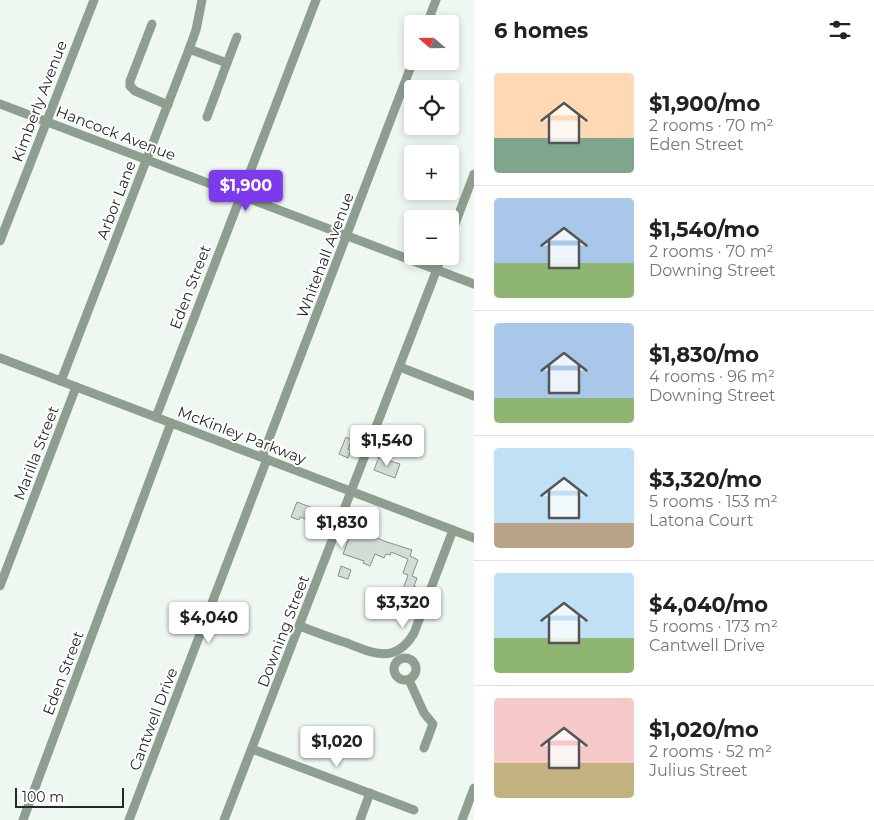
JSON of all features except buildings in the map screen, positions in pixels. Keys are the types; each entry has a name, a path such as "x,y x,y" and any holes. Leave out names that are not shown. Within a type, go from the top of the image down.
{"street":[{"name":"Kimberly Avenue","path":"0,241 94,0"},
{"name":"Arbor Lane","path":"62,381 189,49 198,22 202,0"},
{"name":"Eden Street","path":"156,417 316,0"},
{"path":"430,15 436,0"},
{"path":"152,24 130,81 130,86 135,91 168,105"},
{"path":"207,117 237,38"},
{"path":"189,49 227,63"},
{"name":"Whitehall Avenue","path":"265,458 410,70"},
{"name":"Hancock Avenue","path":"0,104 474,284"},
{"path":"459,213 474,174"},
{"name":"Downing Street","path":"224,820 439,265"},
{"name":"McKinley Parkway","path":"0,358 474,538"},
{"path":"400,367 474,396"},
{"name":"Marilla Street","path":"0,586 76,386"},
{"name":"Eden Street","path":"23,820 171,423"},
{"name":"Cantwell Drive","path":"129,820 265,458"},
{"path":"409,680 400,679 395,674 394,667 398,656 414,633 453,530"},
{"path":"300,626 374,654 408,658 416,666 415,674 409,680"},
{"path":"409,680 424,713 433,724 424,748"},
{"path":"252,749 414,810"},
{"path":"462,820 474,788"},
{"path":"360,820 370,793"}]}
